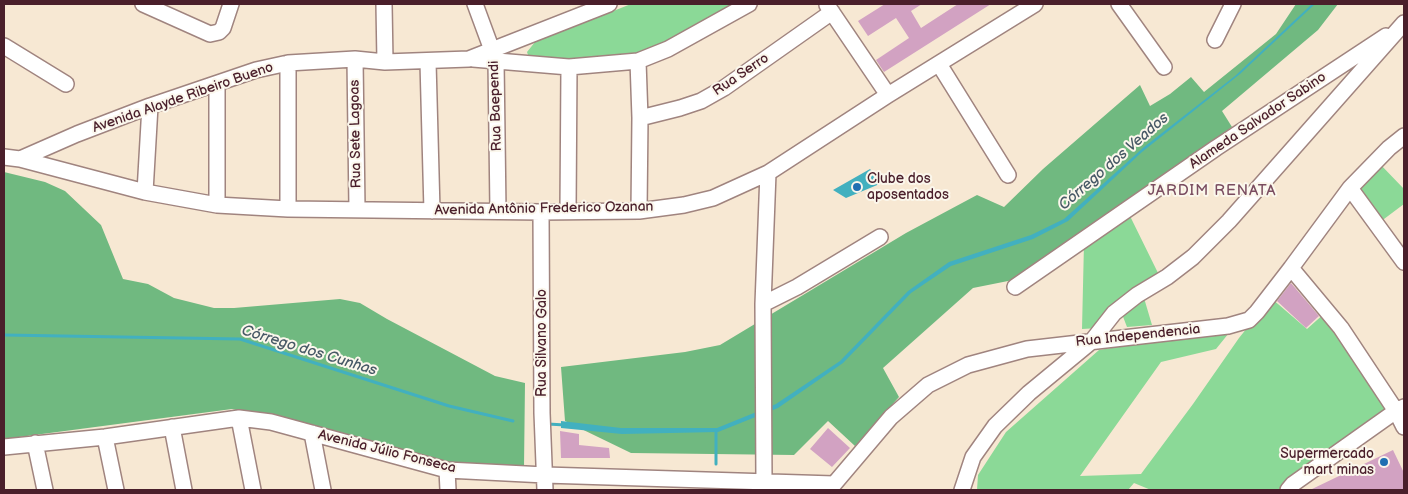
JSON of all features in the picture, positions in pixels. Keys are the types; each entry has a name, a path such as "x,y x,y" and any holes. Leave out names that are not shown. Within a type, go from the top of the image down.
{"street":[{"path":"143,4 210,34 219,32 223,28 231,4"},
{"path":"384,4 385,62"},
{"name":"Rua Baependi","path":"475,4 494,55 498,211"},
{"name":"Avenida Alayde Ribeiro Bueno","path":"20,159 77,134 150,106 256,70 288,63 355,59 385,62 428,62 494,55 593,6 610,4"},
{"path":"494,55 569,67 638,61 668,49 749,4"},
{"name":"Avenida Antônio Frederico Ozanan","path":"4,157 20,159 146,192 217,205 288,209 541,212 639,211 684,205 713,198 768,173 888,95 1035,4"},
{"path":"1119,4 1164,67"},
{"path":"1215,40 1233,4"},
{"path":"829,8 888,95"},
{"name":"Rua Serro","path":"640,118 701,101 724,88 829,8"},
{"path":"962,490 973,457 995,426 1029,393 1092,341 1114,313 1193,257 1229,221 1404,23"},
{"name":"Alameda Salvador Sabino","path":"1015,288 1216,148 1404,23"},
{"path":"4,46 66,84"},
{"name":"Rua Sete Lagoas","path":"355,59 357,209"},
{"path":"638,61 640,118 639,211"},
{"path":"428,62 432,211"},
{"path":"288,63 288,209"},
{"path":"939,64 1008,175"},
{"path":"568,211 569,67"},
{"path":"217,84 217,205"},
{"path":"146,192 150,106"},
{"name":"Rua Independencia","path":"831,487 891,418 928,385 968,365 1027,350 1240,324 1249,320 1291,268 1350,188 1389,148 1404,136"},
{"path":"764,482 763,304 768,173"},
{"path":"1350,188 1404,262"},
{"name":"Rua Silvano Galo","path":"541,212 542,413 545,483"},
{"path":"763,304 797,287 880,237"},
{"path":"1291,268 1341,328 1400,409 1404,427"},
{"path":"1114,313 1122,339"},
{"path":"1291,487 1400,409"},
{"path":"239,418 253,490"},
{"name":"Avenida Júlio Fonseca","path":"4,447 105,437 239,418 270,422 447,470 545,483 764,482 831,487"},
{"path":"172,427 184,490"},
{"path":"312,433 323,490"},
{"path":"105,437 116,490"},
{"path":"36,443 45,490"},
{"path":"447,470 448,490"}],"green space":[{"path":"631,4 736,4 667,45 628,58 537,59 529,57 527,52 535,42"},
{"path":"1296,4 1338,4 1318,30 1222,111 1232,127 1079,238 1013,280 973,288 883,368 899,397 855,446 828,421 794,455 631,453 565,421 561,367 685,352 720,345 906,233 977,195 1004,207 1043,169 1140,85 1150,106 1170,94 1191,77 1204,92 1276,34"},
{"path":"1379,163 1404,189 1404,204 1380,222 1355,191"},
{"path":"4,172 45,182 65,191 101,225 123,279 148,284 174,298 214,308 340,299 360,303 495,376 525,383 524,467 451,463 232,409 4,439"},
{"path":"1129,214 1159,275 1099,328 1082,329 1084,243"},
{"path":"1144,298 1152,325 1127,327 1122,314"},
{"path":"1271,298 1307,329 1326,312 1394,411 1284,490 1151,490 1134,483 1128,490 977,490 978,475 1006,432 1099,350 1233,328 1216,349 1161,362 1080,476 1141,474 1239,338"}],"water":[{"path":"1312,4 1315,4 1240,74 1142,152 1068,221 1033,239 951,266 911,293 843,363 778,408 718,432 622,434 561,428 561,421 621,428 717,428 776,404 840,361 908,291 949,262 1031,235 1064,219 1144,147 1235,76"},
{"name":"Clube dos aposentados","path":"870,169 882,183 846,198 833,190"}],"building":[{"path":"885,4 922,4 911,11 921,28 958,4 991,4 884,72 876,60 909,38 896,18 868,36 858,21"},
{"path":"1291,283 1319,316 1306,328 1277,301"},
{"path":"828,428 850,448 832,467 810,449"},
{"path":"560,431 579,434 579,445 609,448 610,458 561,458"},
{"name":"Supermercado mart minas","path":"1393,450 1404,473 1404,490 1310,490"}],"waterway":[{"name":"Córrego dos Cunhas","path":"4,335 240,339 449,406 513,421"},
{"name":"Córrego dos Cunhas","path":"548,424 565,425"},
{"path":"716,431 716,464"}],"place":[{"name":"Clube dos aposentados","path":"857,187"},
{"name":"Supermercado mart minas","path":"1384,462"}],"district":[{"name":"JARDIM RENATA","path":"1212,191"}],"water label":[{"name":"Córrego dos Veados","path":"1114,162"}]}
